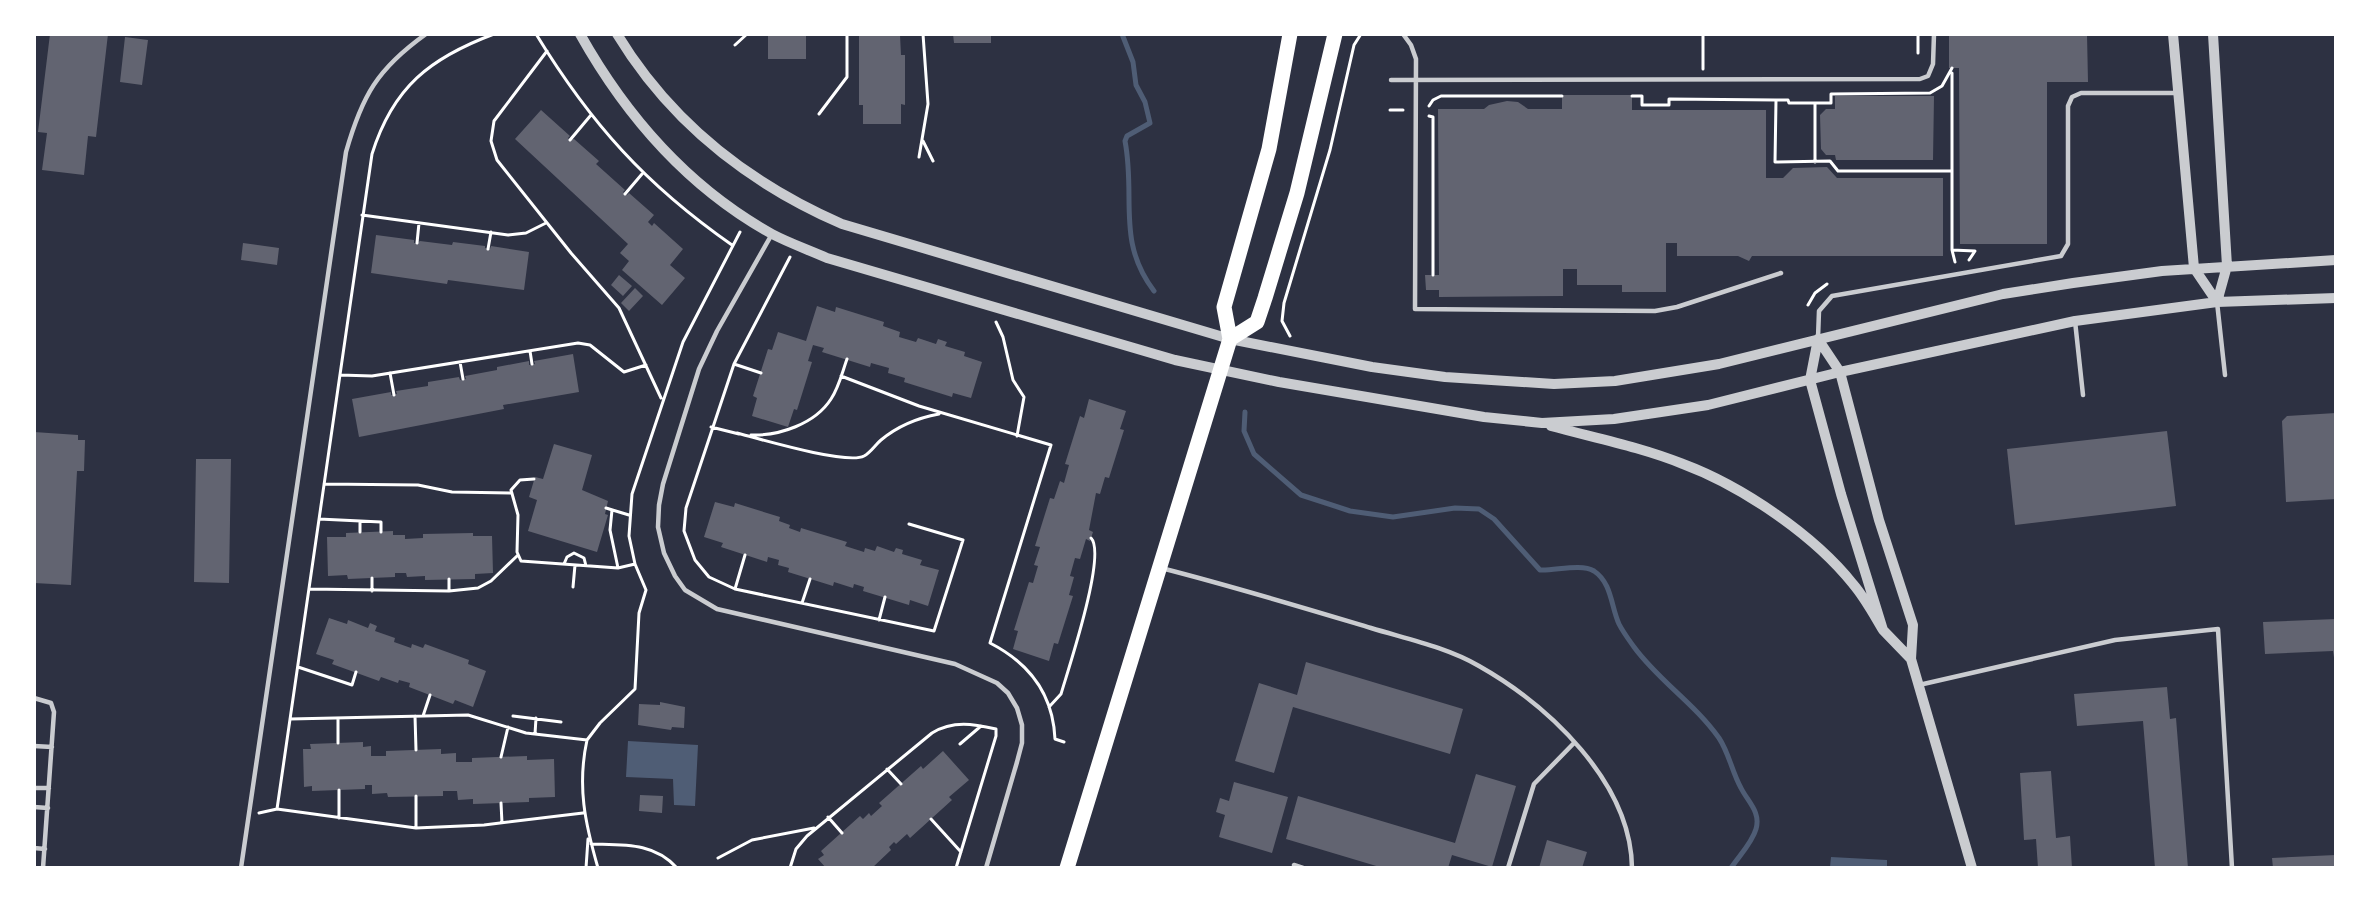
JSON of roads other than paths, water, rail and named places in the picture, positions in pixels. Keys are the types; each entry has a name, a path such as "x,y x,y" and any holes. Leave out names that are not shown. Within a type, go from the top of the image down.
{"main road":[{"path":"1067,867 1230,339 1224,307 1269,149 1290,34"},
{"path":"1230,339 1257,322 1297,193 1335,34"}],"street":[{"path":"580,34 603,75 629,111 661,147 691,176 770,238 826,258 1172,360 1484,417 1542,423 1614,419 1678,411 1840,372 2075,321 2217,302 2336,298"},
{"path":"617,34 637,67 668,105 743,170 789,200 842,224 886,239 1230,339 1372,367 1445,377 1554,384 1665,375 1719,364 2003,294 2194,268 2336,260"},
{"path":"2173,34 2194,268 2217,302"},
{"path":"2212,34 2227,266 2217,302"},
{"path":"1818,339 1840,372 1879,520 1913,625 1911,659 1972,867"},
{"path":"1818,339 1810,380 1841,494 1883,630"},
{"path":"1542,423 1682,463 1730,484 1756,500 1773,511 1839,568 1854,585 1883,630 1911,659"}],"lane":[{"path":"242,867 346,152 355,121 384,68 426,34"},
{"path":"1403,34 1414,53 1416,80 1415,309 1655,311 1677,307 1781,273"},
{"path":"1391,80 1924,78 1933,68 1934,34"},
{"path":"1818,339 1819,310 1832,297 2061,256 2068,244 2068,106 2072,97 2081,93 2177,93"},
{"path":"770,238 717,331 699,369 663,484 658,526 664,553 675,576 686,590 717,609 955,664 986,676 1008,693 1017,708 1022,742 986,867"},
{"path":"2217,302 2225,375"},
{"path":"2075,321 2083,395"},
{"path":"1158,567 1251,591 1444,650 1478,665 1524,695 1574,744 1611,789 1632,852 1632,867"},
{"path":"1919,685 2115,639 2218,629 2232,867"},
{"path":"34,698 48,700 53,707 44,866"},
{"path":"1508,867 1534,784 1574,744"},
{"path":"34,747 52,747"},
{"path":"34,788 49,788"},
{"path":"34,807 48,808"},
{"path":"34,848 45,849"},
{"path":"1294,865 1303,867"}],"water":[{"path":"628,741 698,745 695,806 674,805 673,779 626,777"},
{"path":"1831,857 1887,860 1887,867 1830,867"}],"waterway":[{"path":"1122,34 1133,62 1136,85 1145,102 1150,123 1127,136 1125,141 1131,237 1142,273 1154,291"},
{"path":"1245,412 1244,431 1254,454 1301,495 1350,511 1393,517 1455,508 1479,509 1494,519 1540,570 1575,567 1589,569 1600,576 1608,589 1616,617 1624,633 1654,671 1699,714 1719,738 1738,782 1755,812 1757,823 1754,834 1731,868"}]}
